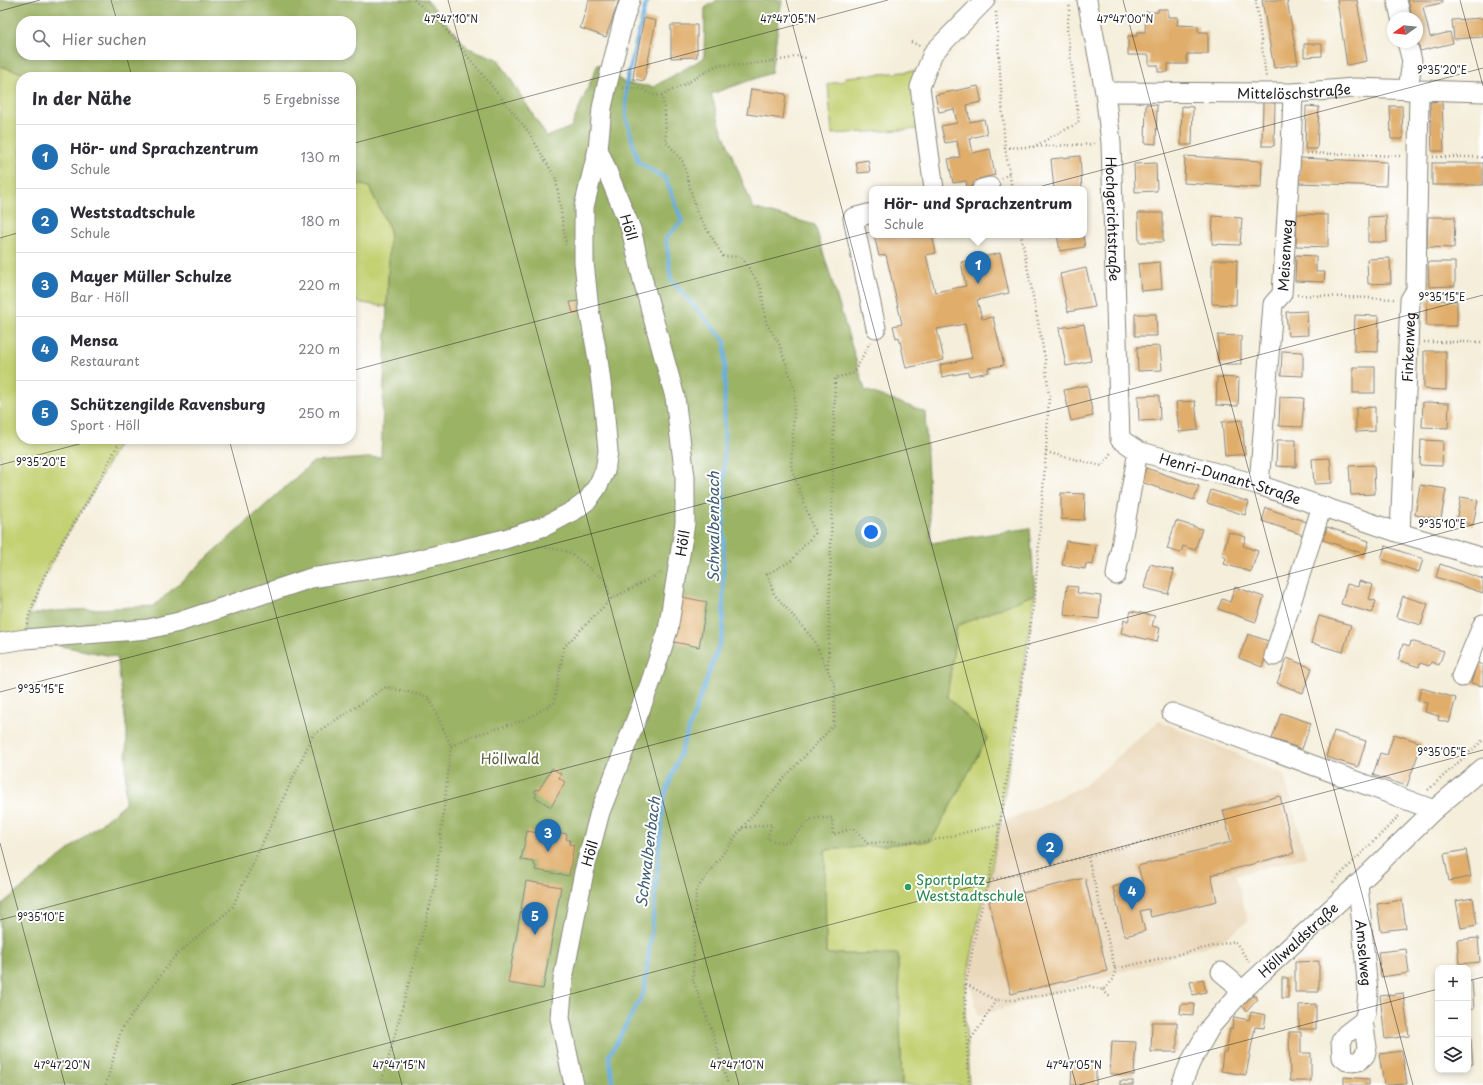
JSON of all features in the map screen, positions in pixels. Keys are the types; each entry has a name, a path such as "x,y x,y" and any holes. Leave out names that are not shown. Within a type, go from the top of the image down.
{"street":[{"name":"Höll","path":"574,1085 560,1018 563,979 584,872 600,812 650,684 668,630 685,523 684,477 675,398 644,285 631,229 598,149 602,108 623,22 630,0"},
{"name":"Hochgerichtstraße","path":"1087,0 1105,92 1111,144 1120,439"},
{"path":"1397,0 1400,12"},
{"path":"934,186 920,87 933,52 990,4"},
{"name":"Finkenweg","path":"1400,533 1410,300 1416,290 1418,157 1412,61 1409,48"},
{"name":"Mittelöschstraße","path":"1105,92 1293,92 1354,88 1483,92"},
{"name":"Meisenweg","path":"1259,485 1273,304 1282,294 1291,152 1293,92"},
{"path":"0,643 25,638 148,628 179,622 310,578 396,565 505,539 544,526 575,510 588,500 605,471 608,451 598,359 589,310 584,262 584,206 598,149"},
{"path":"869,214 853,218 876,328"},
{"name":"Henri-Dunant-Straße","path":"1120,439 1138,451 1259,485 1400,533 1483,558"},
{"path":"1116,575 1138,451"},
{"path":"1274,656 1322,506"},
{"path":"1461,677 1483,624"},
{"path":"1172,713 1434,810"},
{"name":"Höllwaldstraße","path":"1182,1085 1191,1061 1211,1026 1241,992 1358,884 1434,810 1483,770"},
{"name":"Amselweg","path":"1358,884 1368,992 1366,1013 1363,1022"},
{"path":"1221,972 1233,982 1241,992"},
{"path":"1167,1085 1173,1085"}],"path":[{"path":"414,0 440,22 528,131 556,179 567,250"},
{"path":"1033,147 1079,121 1067,29 1071,0"},
{"path":"1256,0 1268,92"},
{"path":"990,4 1004,148 1011,186"},
{"path":"619,87 643,89 652,95 662,95 687,83 717,65 744,65 798,56 806,58"},
{"path":"662,95 665,112 666,141 683,162 697,213 723,256 742,257 761,288 766,323 779,343 795,390 791,467 816,532 791,561 766,574 774,594 814,640 835,686 834,725 784,778 742,828 696,890 693,980 713,1034 728,1085"},
{"path":"1004,148 1111,144"},
{"path":"1291,152 1418,157 1483,157"},
{"path":"968,1085 966,1045 966,984 978,921 989,881 1000,824 1035,594 1046,452 1049,396 1045,358 1022,238"},
{"path":"1282,294 1410,300"},
{"path":"828,671 835,378 854,373 876,328"},
{"path":"1409,342 1483,342"},
{"path":"1046,452 1102,466 1120,439"},
{"path":"25,638 29,615 43,579 66,536 92,494 118,444"},
{"path":"534,545 569,552 605,580 611,599"},
{"path":"451,746 470,737 525,720 554,702 564,647 611,599 679,563"},
{"path":"106,1085 121,1030 174,957 232,908 313,735 386,687 429,697 451,746 435,887 380,1085"},
{"path":"742,828 772,824 767,839 786,843 810,820 817,818 832,818 833,835 853,828 868,843 931,841 1000,824"},
{"path":"989,881 1219,823"},
{"path":"1088,856 1114,969 1114,979 1103,990"},
{"path":"1114,969 1235,941 1251,965"},
{"path":"966,984 996,1000 1014,1000 1090,986 1103,990 1110,997"},
{"path":"966,1045 996,1000"}],"shaded area":[{"path":"1159,721 1284,774 1306,857 1236,875 1248,921 1219,942 978,1016 960,935 967,838 1084,786"}],"green space":[{"name":"Höllwald","path":"0,0 427,0 468,48 498,59 547,137 571,127 598,64 625,83 653,87 704,58 705,8 717,0 782,0 771,73 711,94 720,125 753,208 815,225 865,390 925,412 931,543 1030,528 1035,594 957,626 947,697 988,737 931,841 825,850 826,954 898,954 902,1085 0,1085 0,913 2,904 125,804 127,732 117,657 25,639 29,615 55,611 154,606 313,462 381,457 390,230 369,187 356,183 356,72 19,72 0,66"},
{"path":"0,66 19,72 16,72 16,444 118,444 92,494 66,536 43,579 29,615 25,639 0,643"},
{"path":"915,71 920,129 832,134 828,84 844,81 845,77"},
{"path":"356,183 369,187 390,230 387,307 356,302"},
{"path":"1035,594 1000,824 989,881 978,921 966,984 965,1013 969,1085 902,1085 898,954 826,954 825,850 931,841 988,737 947,697 957,625"}],"building":[{"path":"589,0 619,0 606,37 580,28"},
{"path":"1262,0 1287,0 1298,64 1274,68"},
{"path":"1337,0 1357,0 1367,61 1347,65"},
{"path":"1408,0 1442,0 1442,3 1423,7 1430,37 1450,32 1453,43 1420,51 1419,48 1423,48 1423,12 1411,12"},
{"path":"1158,9 1168,9 1168,17 1178,17 1177,25 1198,26 1198,32 1208,32 1208,54 1187,54 1187,64 1168,64 1168,72 1158,72 1158,65 1149,65 1149,55 1128,55 1128,36 1137,36 1137,32 1145,32 1146,12 1158,12"},
{"path":"644,18 656,21 644,81 633,79"},
{"path":"1483,18 1483,37 1454,39 1452,20"},
{"path":"671,25 697,25 697,57 671,58"},
{"path":"1304,44 1322,44 1322,56 1304,57"},
{"path":"978,86 982,102 967,105 970,122 984,119 987,134 970,138 973,153 990,149 995,175 979,179 980,185 967,186 966,181 953,183 948,159 960,157 957,141 945,143 941,126 957,123 954,109 939,112 935,95"},
{"path":"751,89 786,94 783,119 747,114"},
{"path":"1442,101 1444,151 1432,151 1430,102"},
{"path":"1263,102 1275,103 1274,146 1262,146"},
{"path":"1146,104 1157,105 1156,144 1145,143"},
{"path":"1182,106 1193,107 1192,145 1181,145"},
{"path":"1306,106 1319,107 1317,149 1305,149"},
{"path":"1390,106 1402,106 1403,139 1391,139"},
{"path":"1080,156 1082,186 1054,186 1051,159"},
{"path":"1185,156 1262,161 1261,188 1184,183"},
{"path":"1300,158 1387,162 1386,186 1299,183"},
{"path":"868,160 870,172 858,173 856,162"},
{"path":"1156,163 1157,191 1135,192 1134,164"},
{"path":"1432,163 1483,163 1483,185 1432,185"},
{"path":"1138,213 1163,213 1163,242 1139,242"},
{"path":"1297,214 1328,215 1328,247 1296,246"},
{"path":"1213,216 1242,218 1240,245 1212,244"},
{"path":"1386,216 1387,242 1368,242 1368,217"},
{"path":"1428,217 1455,217 1454,248 1427,247"},
{"path":"875,238 933,238 936,253 926,255 935,292 966,286 961,262 1000,253 1009,293 977,300 982,319 993,317 1004,365 988,368 989,372 969,376 968,372 942,377 940,365 972,358 965,324 937,329 944,360 906,368 899,337 896,338 893,326 902,324 886,255 879,256"},
{"path":"1058,238 1084,238 1085,247 1060,251"},
{"path":"1296,255 1316,256 1316,272 1325,272 1324,282 1295,281"},
{"path":"1390,258 1391,283 1368,284 1367,259"},
{"path":"1212,260 1237,260 1236,305 1212,304"},
{"path":"1160,262 1162,289 1141,291 1138,264"},
{"path":"1428,262 1455,262 1455,286 1429,287"},
{"path":"1086,268 1095,307 1068,312 1060,274"},
{"path":"1427,300 1457,301 1457,326 1426,326"},
{"path":"578,301 580,312 573,313 570,302"},
{"path":"1307,311 1308,335 1288,336 1286,312"},
{"path":"1135,314 1156,314 1157,336 1135,336"},
{"path":"1355,315 1379,316 1378,352 1354,351"},
{"path":"1084,324 1091,361 1066,366 1059,328"},
{"path":"1218,335 1241,336 1241,364 1218,364"},
{"path":"1160,346 1162,370 1138,371 1137,347"},
{"path":"1282,351 1303,352 1303,376 1281,375"},
{"path":"1424,351 1446,351 1446,390 1424,389"},
{"path":"1353,367 1375,367 1375,393 1353,393"},
{"path":"1217,377 1239,378 1238,406 1216,405"},
{"path":"1087,385 1093,416 1071,421 1064,390"},
{"path":"1159,395 1160,420 1139,421 1138,396"},
{"path":"1280,397 1304,398 1302,427 1279,426"},
{"path":"1195,401 1198,430 1179,432 1176,402"},
{"path":"1423,402 1449,403 1448,428 1422,427"},
{"path":"1375,407 1375,431 1356,432 1356,408"},
{"path":"1242,420 1245,454 1225,456 1222,422"},
{"path":"1277,440 1296,440 1296,467 1276,466"},
{"path":"1421,440 1443,441 1442,466 1420,465"},
{"path":"1330,458 1332,483 1314,484 1312,459"},
{"path":"1374,465 1375,494 1351,495 1349,466"},
{"path":"1146,468 1199,486 1194,500 1141,482"},
{"path":"1420,485 1446,489 1441,519 1415,515"},
{"path":"1211,490 1249,502 1245,515 1207,503"},
{"path":"1061,493 1085,494 1084,520 1061,519"},
{"path":"1461,497 1478,500 1473,525 1456,521"},
{"path":"1266,508 1307,522 1303,535 1262,521"},
{"path":"1176,521 1202,529 1195,550 1183,546 1181,553 1167,549"},
{"path":"1327,527 1369,541 1365,554 1323,540"},
{"path":"1229,532 1246,537 1243,546 1258,551 1251,572 1224,564 1226,558 1222,555"},
{"path":"1066,541 1096,545 1093,565 1086,564 1085,569 1062,565"},
{"path":"1385,546 1423,559 1419,572 1381,559"},
{"path":"1150,564 1174,570 1168,594 1144,588"},
{"path":"1440,564 1483,579 1483,593 1436,577"},
{"path":"1359,581 1373,585 1369,599 1376,601 1372,613 1341,604 1347,584 1358,587"},
{"path":"1067,586 1078,587 1077,593 1101,596 1099,619 1064,615"},
{"path":"1235,587 1264,597 1256,622 1218,609 1222,599 1230,602"},
{"path":"1403,596 1428,604 1421,625 1396,617"},
{"path":"682,597 707,602 699,647 674,642"},
{"path":"1131,611 1155,616 1152,626 1160,628 1157,642 1121,633 1124,620 1128,621"},
{"path":"1319,616 1351,625 1343,652 1311,643"},
{"path":"1248,634 1271,642 1262,667 1239,658"},
{"path":"1411,641 1444,651 1439,665 1431,662 1429,666 1420,663 1419,667 1398,660 1403,644 1410,646"},
{"path":"1287,658 1312,668 1303,693 1277,683"},
{"path":"1477,663 1483,665 1483,686 1471,683"},
{"path":"1421,688 1456,698 1449,723 1438,720 1439,716 1425,712 1427,703 1418,701"},
{"path":"1281,713 1311,723 1302,749 1272,739"},
{"path":"1334,731 1366,741 1358,767 1326,757"},
{"path":"1394,734 1422,743 1407,786 1373,775 1380,753 1387,755"},
{"path":"552,768 561,774 559,778 565,782 551,807 535,797 537,794 534,792 536,789 539,790"},
{"path":"1280,796 1294,853 1211,875 1217,901 1151,917 1149,909 1140,911 1145,931 1125,936 1113,887 1132,882 1135,891 1144,888 1138,866 1231,842 1223,810"},
{"path":"527,831 549,835 549,831 567,834 566,839 570,840 569,844 574,845 569,876 535,870 536,866 534,865 534,862 521,860"},
{"path":"1466,850 1471,877 1449,881 1444,854"},
{"path":"1085,878 1107,971 1011,994 989,901"},
{"path":"526,881 561,887 543,989 508,983"},
{"path":"1473,898 1477,925 1461,928 1456,901"},
{"path":"1402,900 1406,928 1381,931 1377,904"},
{"path":"1478,938 1480,962 1459,964 1457,940"},
{"path":"1406,949 1409,973 1381,977 1378,952"},
{"path":"1319,961 1319,992 1295,992 1295,962"},
{"path":"1282,978 1288,978 1288,998 1282,998"},
{"path":"1203,979 1206,992 1193,995 1190,982"},
{"path":"1471,981 1472,981 1474,1009 1471,1010"},
{"path":"1403,993 1409,1036 1385,1039 1380,996"},
{"path":"1254,995 1258,999 1247,1011 1242,1006"},
{"path":"1181,1004 1194,1004 1193,1015 1180,1014"},
{"path":"1316,1004 1316,1029 1299,1029 1299,1005"},
{"path":"1251,1012 1266,1015 1264,1028 1255,1027 1246,1075 1221,1071 1223,1052 1226,1052 1230,1028 1232,1029 1234,1017 1249,1020"},
{"path":"1152,1022 1177,1022 1177,1052 1151,1052"},
{"path":"1289,1032 1301,1032 1301,1053 1311,1053 1311,1081 1290,1081"},
{"path":"1471,1040 1473,1064 1471,1064"},
{"path":"1112,1041 1136,1042 1134,1075 1110,1074"},
{"path":"1402,1051 1407,1084 1384,1085 1379,1054"},
{"path":"1072,1064 1096,1065 1096,1085 1071,1085"},
{"path":"1344,1077 1369,1079 1369,1085 1344,1085"},
{"path":"1120,1081 1133,1081 1133,1085 1120,1085"}],"waterway":[{"name":"Schwalbenbach","path":"613,1085 609,1056 644,992 652,927 664,798 723,634 725,341 671,280 666,238 682,221 666,179 638,162 626,117 626,84 645,6 649,0"}],"place":[{"name":"Hör- und Sprachzentrum","path":"978,284"},
{"name":"Mayer Müller Schulze","path":"548,852"},
{"name":"Weststadtschule","path":"1050,866"},
{"name":"Sportplatz Weststadtschule","path":"908,887"},
{"name":"Mensa","path":"1132,910"},
{"name":"Schützengilde Ravensburg","path":"535,935"}]}
